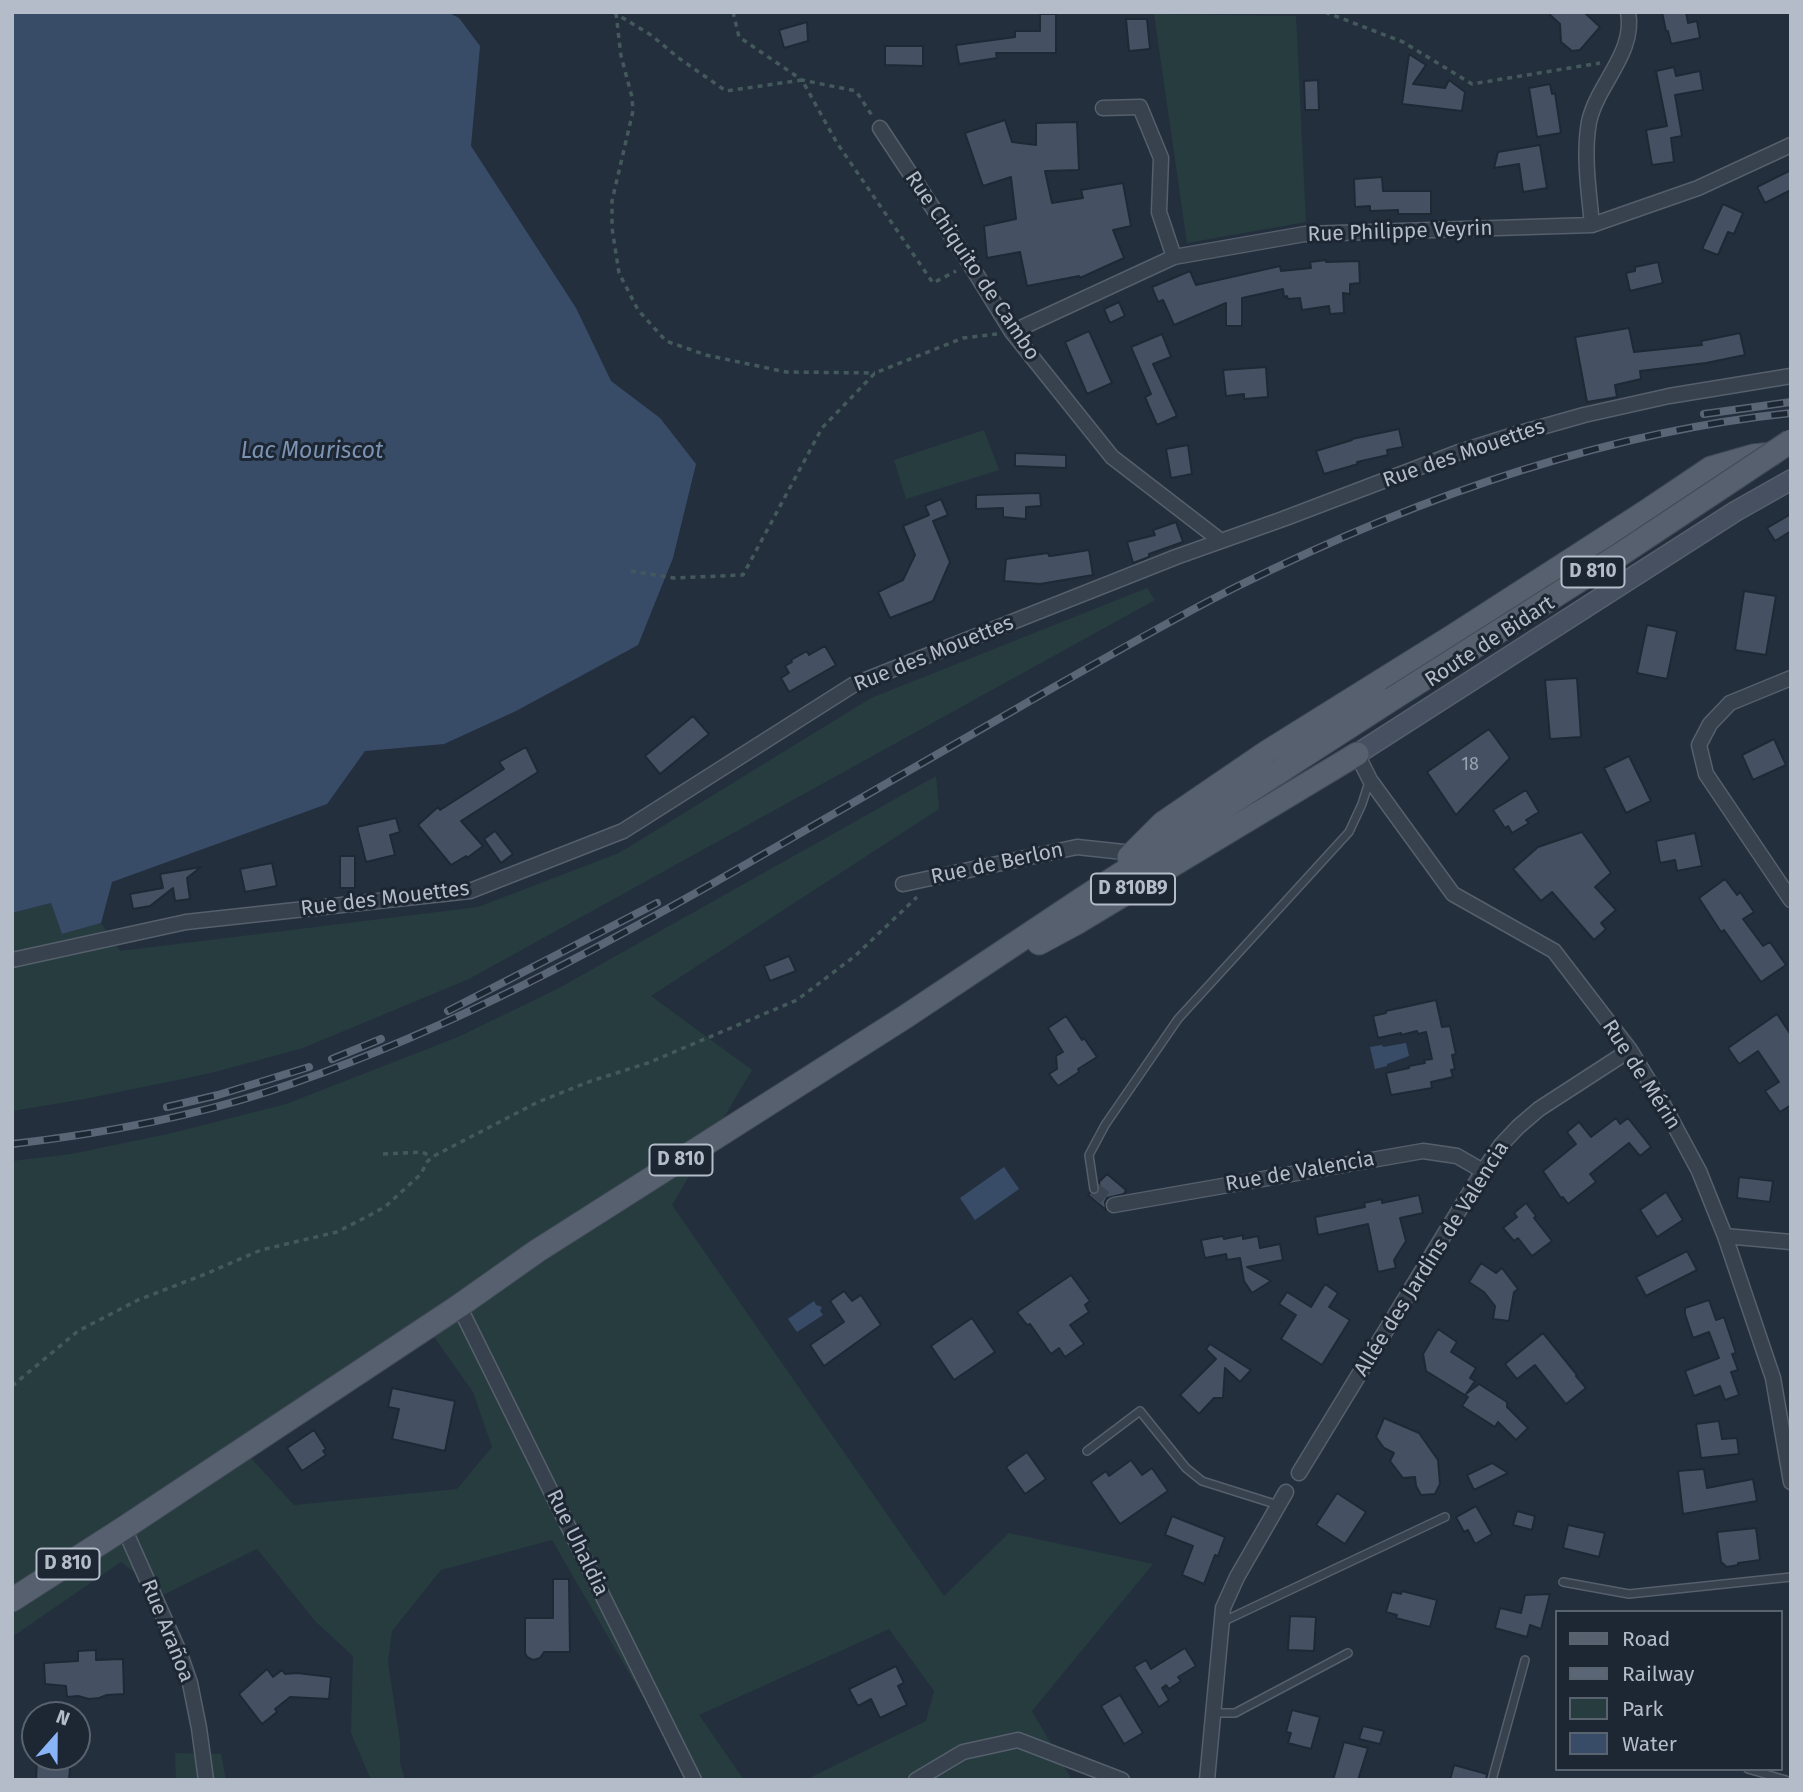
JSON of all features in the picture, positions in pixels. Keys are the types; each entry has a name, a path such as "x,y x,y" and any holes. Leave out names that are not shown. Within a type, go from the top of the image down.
{"main road":[{"name":"D 810","path":"12,1600 459,1306 537,1251 905,1017 1082,899 1621,554 1791,441"},
{"path":"1082,899 1163,823 1711,468 1753,456 1791,451"},
{"name":"Route de Bidart","path":"1357,754 1736,511 1791,480"},
{"name":"D 810B9","path":"905,1017 1078,922 1357,754"}],"street":[{"path":"1592,225 1587,150 1589,121 1601,89 1620,59 1628,37 1628,12"},
{"path":"1104,108 1140,107 1161,158 1159,212 1174,257"},
{"name":"Rue Chiquito de Cambo","path":"880,128 1012,332 1112,457 1221,541"},
{"name":"Rue Philippe Veyrin","path":"1012,332 1174,257 1305,234 1592,225 1698,188 1791,145"},
{"name":"Rue des Mouettes","path":"12,960 186,922 470,891 623,831 853,685 1176,557 1459,452 1513,435 1584,415 1669,396 1791,376"},
{"path":"1791,678 1730,703 1710,723 1699,745 1706,774 1791,900"},
{"name":"Rue de Mérin","path":"1357,754 1370,780 1453,894 1554,951 1630,1050 1664,1106 1699,1171 1725,1236 1773,1377 1791,1482"},
{"name":"Rue de Berlon","path":"903,884 1077,847 1133,853"},
{"name":"Allée des Jardins de Valencia","path":"1299,1473 1501,1145 1539,1109 1630,1050"},
{"name":"Rue de Valencia","path":"1114,1205 1423,1151 1457,1156 1483,1171"},
{"path":"1725,1236 1791,1242"},
{"name":"Rue Uhaldia","path":"459,1306 694,1780"},
{"path":"1207,1780 1223,1608 1237,1577 1283,1499"},
{"name":"Rue Arañoa","path":"124,1528 180,1654 190,1683 206,1780"},
{"path":"916,1780 963,1752 1018,1740 1122,1780"}],"lane":[{"path":"1094,1188 1089,1155 1112,1115 1178,1019 1349,832 1370,780"},
{"path":"1087,1451 1140,1411 1186,1468 1202,1481 1283,1499"},
{"path":"1221,1622 1445,1517"},
{"path":"1563,1582 1629,1594 1791,1577"},
{"path":"1213,1713 1235,1713 1348,1653"},
{"path":"1492,1780 1525,1660"},
{"path":"1755,1771 1786,1780"}],"path":[{"path":"733,12 739,37 802,80 837,143 933,283 970,264"},
{"path":"1325,12 1404,41 1472,85 1620,59"},
{"path":"615,13 726,91 802,80 856,91 880,128"},
{"path":"615,13 633,111 612,201 612,228 619,273 638,310 666,341 706,355 786,372 875,373 963,338 1012,332"},
{"path":"631,571 674,578 743,575 822,428 875,373"},
{"path":"12,1386 78,1331 138,1300 261,1250 337,1232 372,1214 386,1206 421,1174 432,1157 538,1102 648,1063 797,1000 855,956 942,876"},
{"path":"383,1153 422,1152 432,1157"}],"green space":[{"path":"1154,14 1296,16 1306,222 1187,243"},
{"path":"984,430 999,470 906,499 894,460"},
{"path":"1147,588 1155,600 469,979 303,1048 211,1073 12,1111 12,913 51,903 62,934 101,923 120,951 478,907 619,853 871,698"},
{"path":"936,776 939,809 651,996 752,1070 672,1205 944,1596 1009,1533 1153,1564 1032,1711 1072,1780 805,1780 926,1721 934,1691 889,1629 699,1715 744,1780 691,1780 552,1540 441,1570 392,1631 388,1662 400,1741 400,1763 405,1780 371,1780 351,1733 353,1656 315,1621 257,1549 163,1595 121,1562 12,1637 12,1161 71,1154 168,1134 286,1104 458,1037 557,989","holes":["434,1337 473,1392 492,1447 457,1489 294,1505 250,1457"]},
{"path":"175,1753 221,1754 226,1780 176,1780"}],"water":[{"name":"Lac Mouriscot","path":"12,12 447,12 459,18 480,46 471,146 576,308 611,381 660,418 696,464 673,558 638,645 516,711 444,744 365,751 327,804 112,882 101,923 62,934 51,903 12,913"},
{"path":"1406,1043 1409,1056 1375,1069 1370,1047"},
{"path":"1004,1167 1019,1189 975,1220 960,1198"},
{"path":"814,1301 822,1307 820,1311 823,1315 797,1332 788,1319"}],"building":[{"path":"1547,12 1584,12 1600,27 1580,50 1572,51 1561,42 1560,24"},
{"path":"1662,12 1686,12 1688,23 1697,21 1700,38 1671,44"},
{"path":"1040,14 1056,14 1056,53 996,53 997,58 959,64 956,45 1015,37 1015,31 1040,31"},
{"path":"1126,19 1147,19 1150,49 1129,51"},
{"path":"807,22 808,41 784,48 779,30"},
{"path":"885,46 923,46 923,66 885,65"},
{"path":"1409,54 1426,65 1413,84 1445,88 1449,80 1465,92 1462,111 1402,104"},
{"path":"1674,67 1676,76 1700,71 1703,90 1675,95 1682,136 1671,138 1674,162 1652,165 1646,130 1667,126 1656,71"},
{"path":"1318,80 1319,110 1305,110 1304,81"},
{"path":"1550,84 1552,94 1555,93 1561,133 1537,137 1529,88"},
{"path":"1005,120 1012,142 1036,145 1036,123 1077,122 1079,170 1045,171 1052,203 1083,198 1081,190 1123,183 1131,226 1113,230 1124,258 1080,278 1079,276 1027,286 1020,252 987,258 984,226 1016,219 1011,177 983,186 965,133"},
{"path":"1540,145 1547,188 1523,192 1519,164 1494,168 1498,152"},
{"path":"1791,170 1791,190 1765,203 1757,187"},
{"path":"1382,177 1383,191 1431,191 1431,214 1398,214 1398,210 1370,211 1370,206 1355,207 1354,179"},
{"path":"1723,204 1743,213 1734,234 1728,232 1718,255 1702,249"},
{"path":"1359,261 1360,283 1350,284 1350,294 1343,293 1344,313 1330,314 1329,306 1302,310 1300,298 1284,297 1283,289 1242,298 1242,326 1226,326 1226,303 1174,325 1163,300 1158,302 1152,287 1190,271 1196,285 1280,266 1281,271 1311,268 1310,262"},
{"path":"1658,262 1663,283 1630,291 1626,273 1635,271 1635,267"},
{"path":"1119,302 1125,316 1110,323 1104,309"},
{"path":"1629,328 1634,352 1702,345 1701,341 1740,333 1745,355 1640,371 1641,379 1615,385 1617,397 1587,402 1575,337"},
{"path":"1089,331 1112,383 1087,394 1065,342"},
{"path":"1162,334 1171,357 1153,364 1177,416 1157,425 1145,397 1151,394 1131,347"},
{"path":"1266,367 1268,397 1244,399 1244,394 1226,396 1223,370"},
{"path":"1399,429 1403,447 1387,450 1388,455 1357,462 1358,464 1324,474 1316,451 1352,439"},
{"path":"1188,445 1192,474 1171,478 1166,449"},
{"path":"1015,453 1066,455 1066,468 1015,466"},
{"path":"1040,493 1041,506 1026,507 1026,519 1003,517 1003,508 976,509 976,495"},
{"path":"941,499 948,515 933,521 950,562 933,601 890,618 878,592 903,580 915,555 903,526 929,515 925,506"},
{"path":"1791,514 1791,531 1775,541 1767,528"},
{"path":"1176,522 1183,542 1149,554 1149,557 1133,563 1127,542 1155,535 1153,530"},
{"path":"1089,550 1093,575 1040,584 1004,581 1006,559"},
{"path":"1744,591 1776,596 1766,655 1735,650"},
{"path":"1647,625 1677,631 1667,679 1637,673"},
{"path":"825,646 836,665 789,692 781,678 789,673 785,666 807,651 809,655"},
{"path":"1577,678 1581,737 1550,739 1545,680"},
{"path":"693,716 709,734 660,774 645,756"},
{"path":"1489,729 1510,758 1456,815 1427,772"},
{"path":"1774,739 1786,765 1753,780 1742,755"},
{"path":"526,747 538,772 461,821 483,846 467,858 466,856 451,865 418,825 438,807 440,810 504,769 499,762"},
{"path":"1629,756 1651,801 1626,813 1604,768"},
{"path":"1526,790 1539,812 1526,820 1529,823 1512,833 1508,826 1505,828 1493,810"},
{"path":"396,818 400,832 390,835 395,855 366,862 357,827"},
{"path":"495,831 513,854 501,863 484,839"},
{"path":"1582,832 1611,873 1595,887 1616,910 1601,923 1606,929 1594,940 1552,892 1541,901 1513,869 1538,847"},
{"path":"1695,833 1702,866 1677,871 1675,860 1660,863 1656,841"},
{"path":"340,856 355,856 355,888 340,888"},
{"path":"272,863 277,886 245,892 240,869"},
{"path":"201,867 187,878 190,899 175,901 173,888 150,906 133,909 130,894 163,888 160,874"},
{"path":"1725,879 1737,895 1740,892 1754,912 1743,919 1763,946 1770,942 1786,965 1761,982 1724,930 1721,932 1699,898"},
{"path":"789,956 796,971 770,981 764,966"},
{"path":"1436,1000 1442,1027 1450,1026 1456,1054 1452,1055 1455,1069 1451,1070 1453,1077 1431,1082 1432,1088 1391,1095 1386,1073 1432,1059 1426,1032 1401,1033 1378,1038 1373,1016"},
{"path":"1777,1014 1791,1035 1791,1105 1780,1112 1765,1091 1779,1082 1758,1051 1739,1064 1728,1048"},
{"path":"1066,1016 1097,1057 1058,1086 1049,1074 1057,1069 1056,1056 1063,1052 1048,1028"},
{"path":"1616,1118 1620,1124 1628,1118 1651,1147 1640,1156 1629,1143 1590,1174 1596,1182 1568,1204 1543,1171 1576,1144 1567,1132 1579,1122 1591,1137"},
{"path":"1107,1174 1126,1190 1124,1194 1107,1198 1106,1210 1088,1195 1098,1193 1099,1182"},
{"path":"1739,1177 1773,1181 1770,1202 1737,1198"},
{"path":"1666,1192 1683,1220 1657,1237 1640,1210"},
{"path":"1419,1195 1423,1213 1400,1218 1406,1241 1394,1260 1396,1268 1378,1272 1368,1224 1318,1235 1315,1217 1365,1207 1364,1203 1382,1199 1382,1203"},
{"path":"1526,1203 1552,1241 1532,1256 1518,1238 1514,1241 1503,1228 1517,1217 1514,1213"},
{"path":"1243,1235 1243,1239 1258,1236 1260,1248 1280,1244 1283,1260 1247,1267 1271,1281 1252,1293 1244,1281 1240,1258 1227,1260 1226,1254 1205,1258 1201,1240"},
{"path":"1687,1251 1697,1270 1646,1296 1636,1277"},
{"path":"1481,1263 1496,1273 1502,1268 1518,1289 1514,1292 1509,1321 1493,1319 1495,1306 1484,1292 1469,1282"},
{"path":"1071,1275 1090,1301 1085,1305 1089,1312 1070,1325 1084,1344 1065,1357 1059,1348 1051,1354 1030,1324 1027,1325 1017,1312"},
{"path":"1325,1284 1338,1293 1329,1307 1350,1320 1322,1365 1281,1339 1296,1315 1279,1304 1287,1292 1311,1307"},
{"path":"844,1291 852,1301 861,1295 881,1325 824,1366 810,1345 844,1322 830,1301"},
{"path":"1709,1300 1716,1320 1724,1317 1736,1353 1732,1354 1738,1370 1731,1372 1739,1395 1725,1400 1720,1386 1694,1396 1685,1371 1719,1358 1709,1332 1693,1338 1685,1314 1685,1308"},
{"path":"972,1318 995,1352 954,1380 931,1346"},
{"path":"1438,1329 1457,1342 1451,1352 1476,1368 1470,1378 1475,1381 1466,1394 1479,1384 1507,1402 1507,1407 1528,1428 1516,1440 1498,1422 1495,1427 1462,1406 1468,1397 1426,1371 1423,1354"},
{"path":"1543,1333 1586,1388 1566,1404 1535,1365 1517,1379 1505,1364"},
{"path":"1210,1344 1251,1370 1240,1382 1225,1368 1223,1398 1214,1398 1199,1414 1180,1395 1216,1359 1206,1349"},
{"path":"392,1388 455,1401 445,1451 392,1439 399,1409 388,1407"},
{"path":"1384,1418 1419,1433 1438,1460 1440,1484 1435,1494 1421,1495 1415,1477 1403,1478 1390,1461 1394,1453 1384,1448 1376,1437"},
{"path":"1719,1421 1722,1439 1737,1438 1739,1454 1701,1458 1696,1424"},
{"path":"314,1430 326,1449 323,1451 326,1455 302,1471 287,1448"},
{"path":"1027,1452 1046,1479 1025,1494 1006,1467"},
{"path":"1131,1460 1142,1475 1152,1468 1168,1491 1120,1524 1091,1482 1106,1471 1109,1476"},
{"path":"1492,1463 1508,1473 1474,1490 1467,1475"},
{"path":"1704,1469 1707,1488 1753,1479 1757,1501 1683,1514 1678,1471"},
{"path":"1337,1493 1366,1512 1345,1544 1316,1525"},
{"path":"1476,1506 1492,1534 1475,1544 1468,1530 1464,1532 1456,1517"},
{"path":"1517,1511 1535,1516 1532,1530 1513,1525"},
{"path":"1172,1516 1225,1537 1204,1584 1182,1575 1193,1546 1165,1535"},
{"path":"1568,1525 1605,1533 1599,1557 1563,1548"},
{"path":"1756,1528 1760,1560 1727,1567 1721,1562 1717,1532"},
{"path":"553,1579 569,1579 570,1652 544,1652 540,1658 533,1660 525,1653 525,1618 553,1618"},
{"path":"1402,1591 1437,1600 1430,1627 1396,1618 1397,1615 1386,1612 1392,1592 1401,1594"},
{"path":"1550,1594 1541,1629 1530,1625 1527,1637 1495,1628 1500,1608 1521,1613 1525,1595"},
{"path":"1290,1616 1316,1617 1314,1651 1288,1650"},
{"path":"1185,1648 1196,1666 1178,1677 1181,1681 1169,1689 1166,1685 1162,1688 1169,1700 1159,1707 1134,1667 1146,1660 1151,1669"},
{"path":"96,1650 96,1660 123,1659 124,1694 89,1699 67,1697 66,1686 45,1684 44,1663 78,1661 78,1651"},
{"path":"896,1666 904,1683 898,1686 907,1705 880,1718 871,1699 858,1706 849,1689"},
{"path":"267,1669 273,1677 282,1670 285,1674 331,1677 329,1699 290,1697 262,1724 239,1694"},
{"path":"1120,1695 1143,1733 1124,1744 1101,1706"},
{"path":"1292,1710 1320,1717 1311,1749 1288,1743 1291,1733 1286,1732"},
{"path":"1363,1726 1384,1731 1380,1744 1359,1739"},
{"path":"1344,1742 1368,1748 1358,1780 1333,1780"},
{"path":"1454,1765 1487,1774 1486,1780 1450,1780"},
{"path":"36,1771 70,1771 69,1780 36,1780"}],"tunnel":[{"path":"1094,1189 1114,1205"}],"railway":[{"path":"1704,414 1791,402"},
{"path":"12,1144 142,1124 239,1101 328,1071 440,1025 550,972 657,915 1182,615 1369,526 1437,499 1576,454 1719,423 1791,413"},
{"path":"448,1011 657,903"},
{"path":"332,1059 381,1039"},
{"path":"167,1107 218,1095 309,1067"}]}
